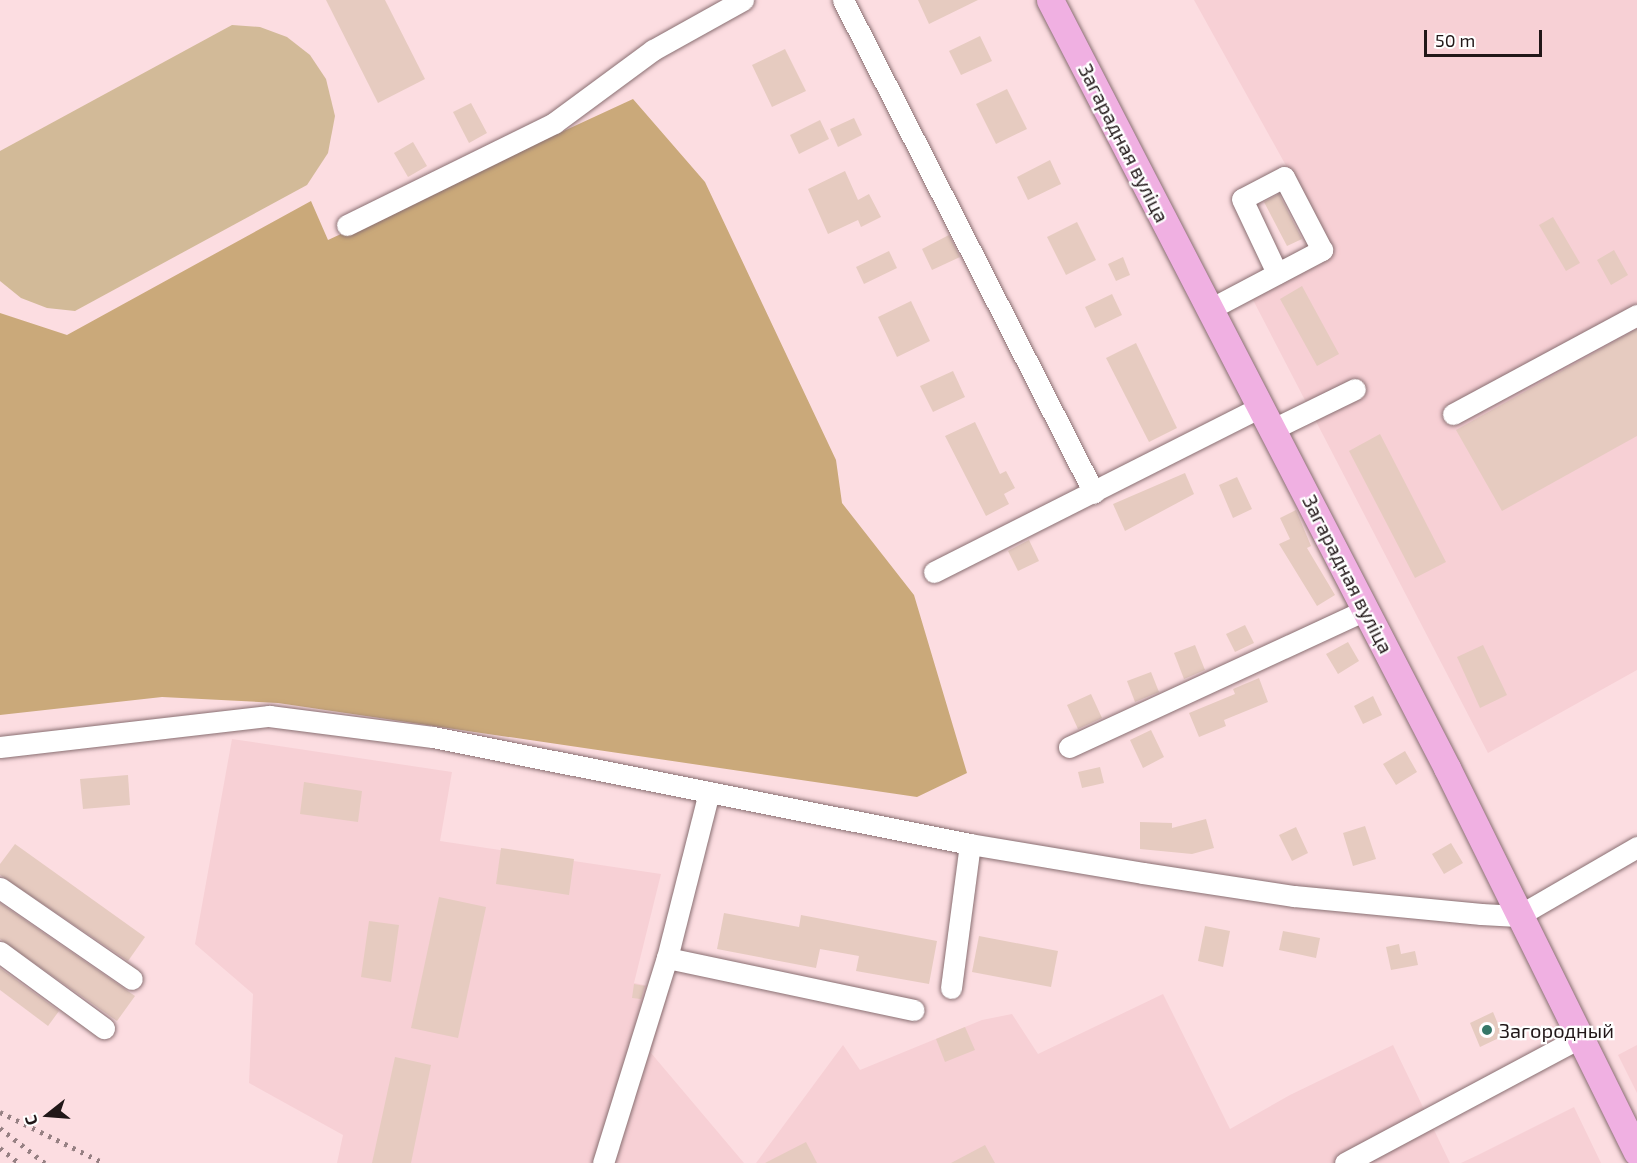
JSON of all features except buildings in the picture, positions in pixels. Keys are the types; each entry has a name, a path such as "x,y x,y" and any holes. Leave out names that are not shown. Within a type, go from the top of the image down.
{"main road":[{"name":"Загарадная вуліца","path":"1050,0 1366,610 1579,1038 1630,1123 1637,1152"}],"street":[{"path":"347,225 554,123 653,50 743,0"},
{"path":"843,0 1094,493"},
{"path":"1210,309 1277,273"},
{"path":"1454,414 1637,315"},
{"path":"934,572 1094,493 1267,418 1355,389"},
{"path":"1069,747 1366,610"},
{"path":"0,747 269,716 433,737 970,844 1294,896 1518,916 1637,847"},
{"path":"603,1163 667,958 709,792"},
{"path":"951,988 970,844"},
{"path":"0,888 132,980"},
{"path":"0,952 104,1028"},
{"path":"667,958 914,1010"},
{"path":"1344,1163 1579,1038"}],"shaded area":[{"path":"1194,0 1637,0 1637,670 1488,753 1252,298 1334,252"},
{"path":"232,25 260,27 287,37 310,55 326,79 335,116 328,153 307,185 75,311 47,308 21,298 0,281 0,151"},
{"path":"633,99 705,182 836,460 842,503 914,595 967,773 917,797 278,703 162,697 0,715 0,313 67,335 311,201 328,240"},
{"path":"232,739 452,772 440,841 661,874 634,983 670,990 651,1053 744,1163 337,1163 343,1135 249,1083 253,994 195,944"},
{"path":"1163,994 1230,1129 1290,1095 1393,1045 1450,1163 756,1163 843,1045 860,1070 982,1020 1012,1014 1038,1054"},
{"path":"1637,1045 1637,1093 1618,1055"},
{"path":"1574,1107 1601,1163 1461,1163 1478,1155"}],"railway":[{"path":"0,1112 104,1163"},
{"path":"0,1128 45,1163"},
{"path":"0,1148 19,1163"}],"place":[{"name":"Загородный","path":"1487,1030"}]}
